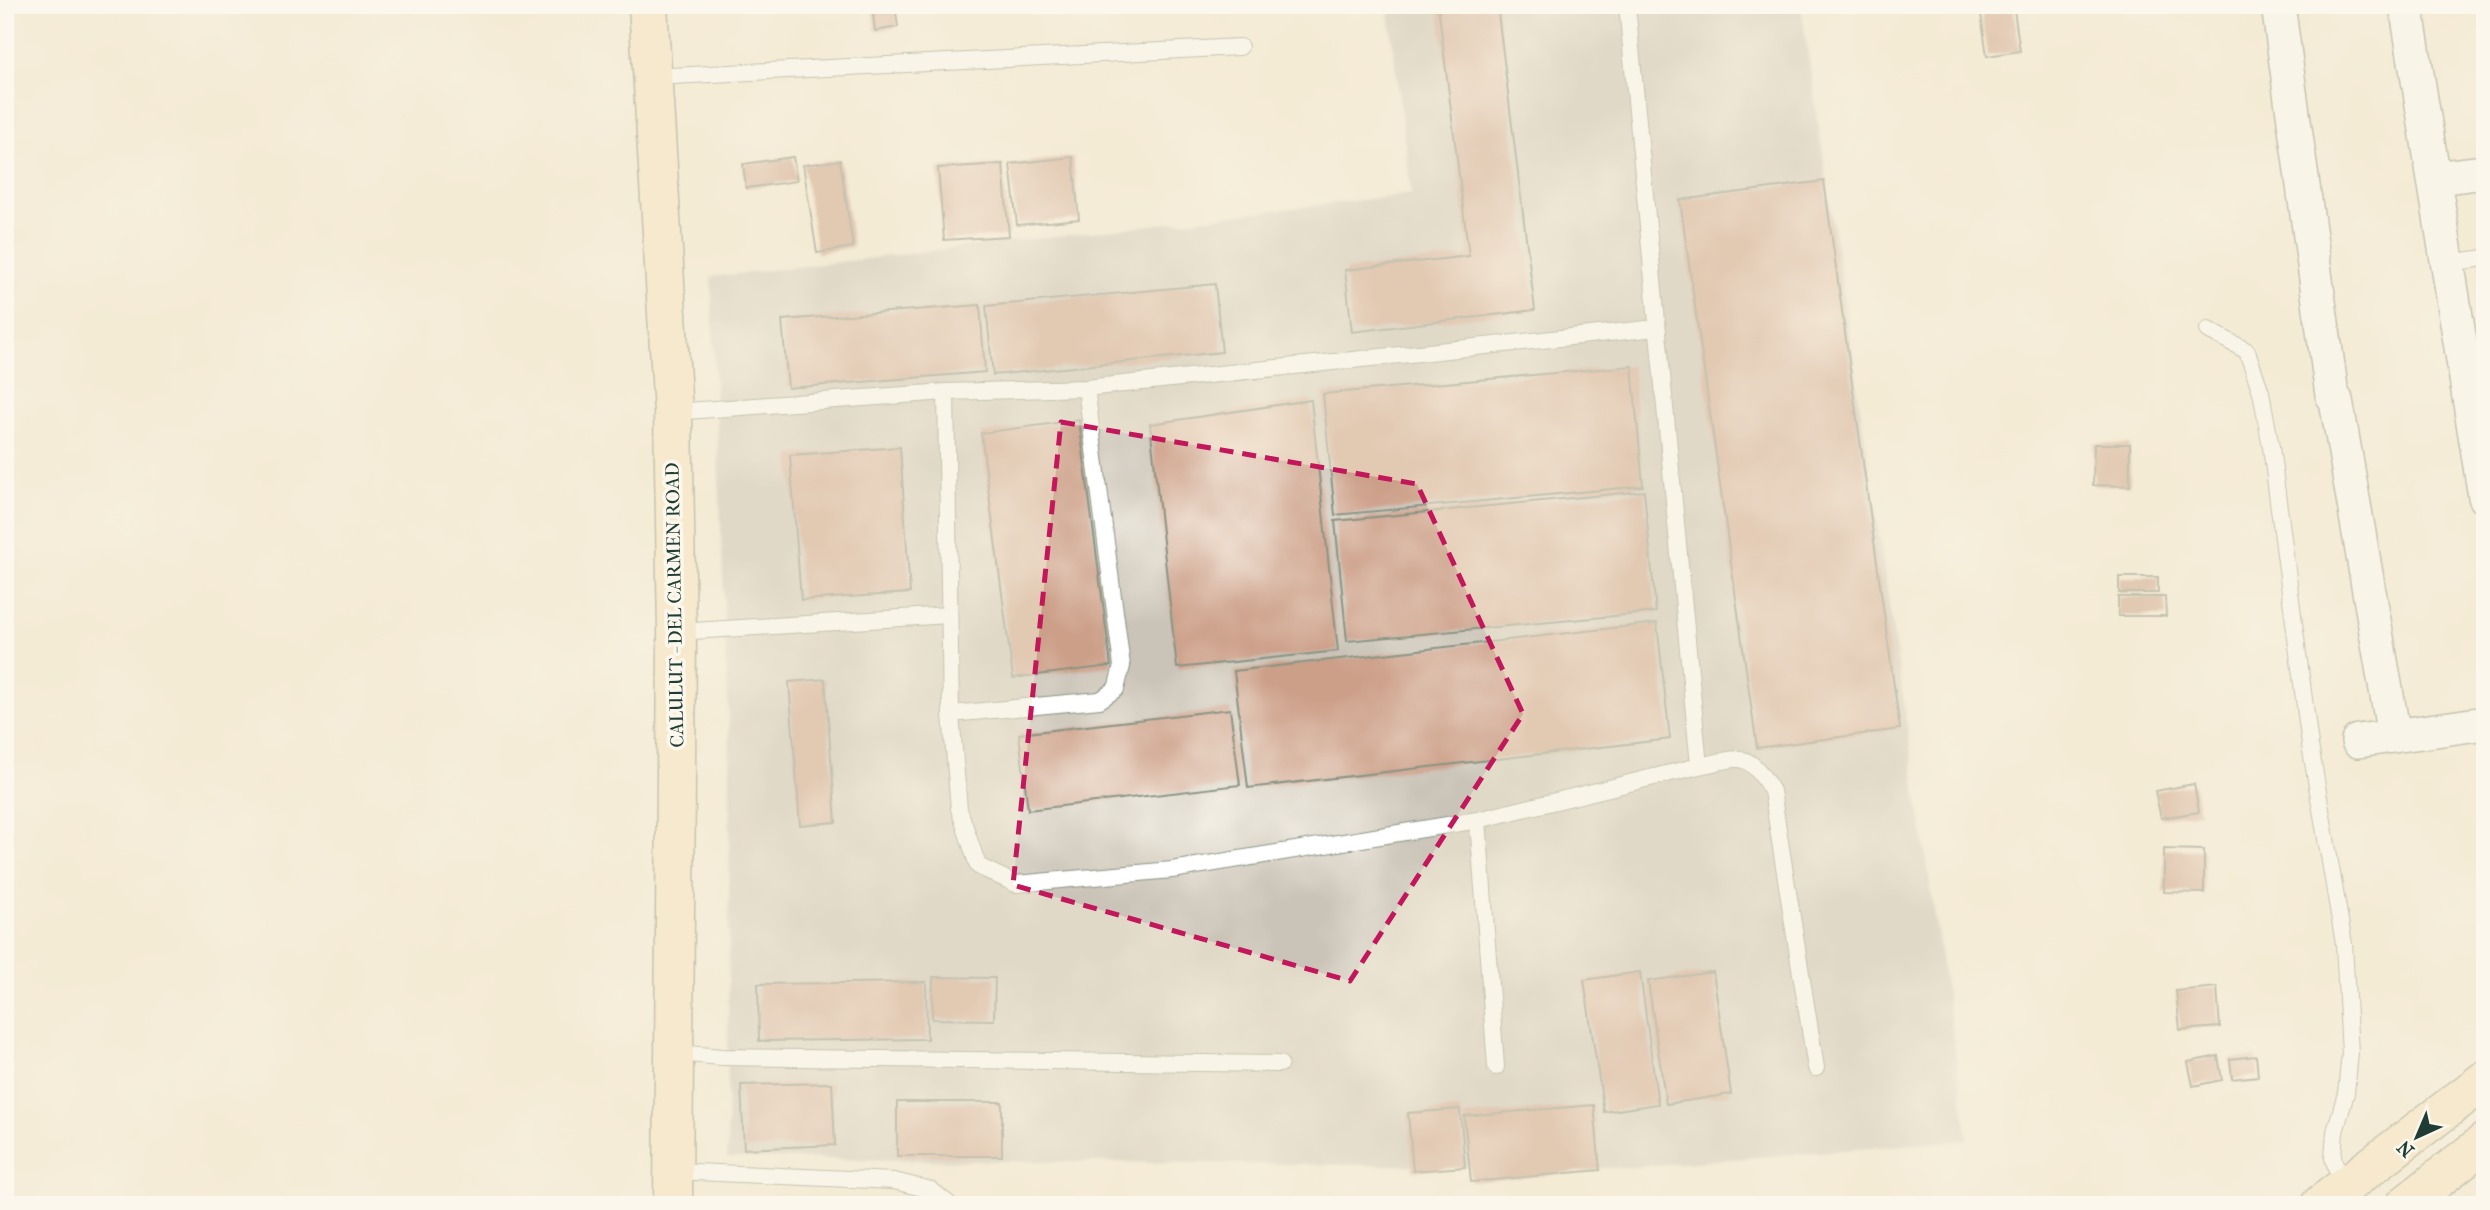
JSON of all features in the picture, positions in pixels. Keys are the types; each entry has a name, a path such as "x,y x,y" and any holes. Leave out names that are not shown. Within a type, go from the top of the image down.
{"main road":[{"name":"CALULUT - DEL CARMEN ROAD","path":"648,5 673,412 677,632 673,1188"},
{"path":"2331,1196 2485,1080"},
{"path":"2405,1205 2485,1143"}],"street":[{"path":"2277,5 2332,395 2336,400 2394,736"},
{"path":"2406,5 2485,497"},
{"path":"2434,178 2485,172"},
{"path":"2358,741 2485,723"}],"lane":[{"path":"1627,5 1699,766"},
{"path":"652,77 1240,47"},
{"path":"2448,263 2485,258"},
{"path":"673,412 946,392 1086,388 1656,328"},
{"path":"2208,330 2247,351 2261,392 2271,447 2310,745 2345,956 2350,1053 2346,1093 2335,1132 2331,1196"},
{"path":"951,713 1100,700 1116,689 1122,666 1086,388"},
{"path":"946,392 951,713 959,809 978,866 1016,884 1172,870 1479,820 1741,758 1757,766 1772,791 1816,1068"},
{"path":"677,632 948,615"},
{"path":"1479,820 1496,1067"},
{"path":"676,1053 722,1057 1280,1064"},
{"path":"673,1188 894,1181 931,1190 950,1205"}],"highlighted area":[{"path":"1061,422 1417,484 1523,714 1350,981 1013,885"}],"shaded area":[{"path":"1388,5 1801,5 1968,1140 1622,1168 727,1158 730,756 711,277 1411,194"}],"building":[{"path":"872,5 895,5 898,27 875,31"},
{"path":"1438,5 1497,5 1535,310 1352,332 1345,270 1469,256"},
{"path":"2014,10 2020,51 1987,56 1981,14"},
{"path":"793,157 797,181 746,188 743,164"},
{"path":"1073,157 1079,219 1017,225 1010,164"},
{"path":"840,160 853,247 817,253 803,165"},
{"path":"1003,164 1009,236 944,240 938,168"},
{"path":"1824,181 1900,729 1757,748 1680,200"},
{"path":"1215,284 1222,352 993,375 986,306"},
{"path":"980,305 985,372 788,388 782,320"},
{"path":"1632,366 1643,486 1335,515 1323,394"},
{"path":"1311,400 1338,651 1177,668 1150,424"},
{"path":"1079,420 1111,666 1013,678 981,433"},
{"path":"2094,444 2130,444 2130,486 2093,485"},
{"path":"900,447 910,593 801,600 790,455"},
{"path":"1644,491 1656,612 1347,641 1335,521"},
{"path":"2119,577 2158,577 2158,593 2119,593"},
{"path":"2118,597 2165,597 2166,616 2118,616"},
{"path":"1657,623 1670,739 1248,788 1234,671"},
{"path":"825,679 836,822 800,825 789,682"},
{"path":"1230,709 1240,785 1028,810 1019,734"},
{"path":"2194,784 2199,812 2161,818 2155,791"},
{"path":"2164,849 2204,850 2204,893 2164,892"},
{"path":"1640,972 1658,1104 1604,1112 1584,980"},
{"path":"1713,972 1731,1094 1666,1104 1648,981"},
{"path":"933,977 995,978 994,1020 932,1019"},
{"path":"926,982 927,1039 759,1041 758,984"},
{"path":"2217,987 2220,1027 2180,1030 2176,991"},
{"path":"2218,1056 2222,1080 2193,1086 2188,1062"},
{"path":"2256,1056 2258,1076 2232,1079 2230,1059"},
{"path":"832,1083 835,1145 744,1149 741,1085"},
{"path":"897,1102 1002,1102 1002,1156 897,1156"},
{"path":"1594,1105 1600,1170 1471,1182 1464,1116"},
{"path":"1460,1109 1465,1167 1413,1171 1408,1113"}]}
